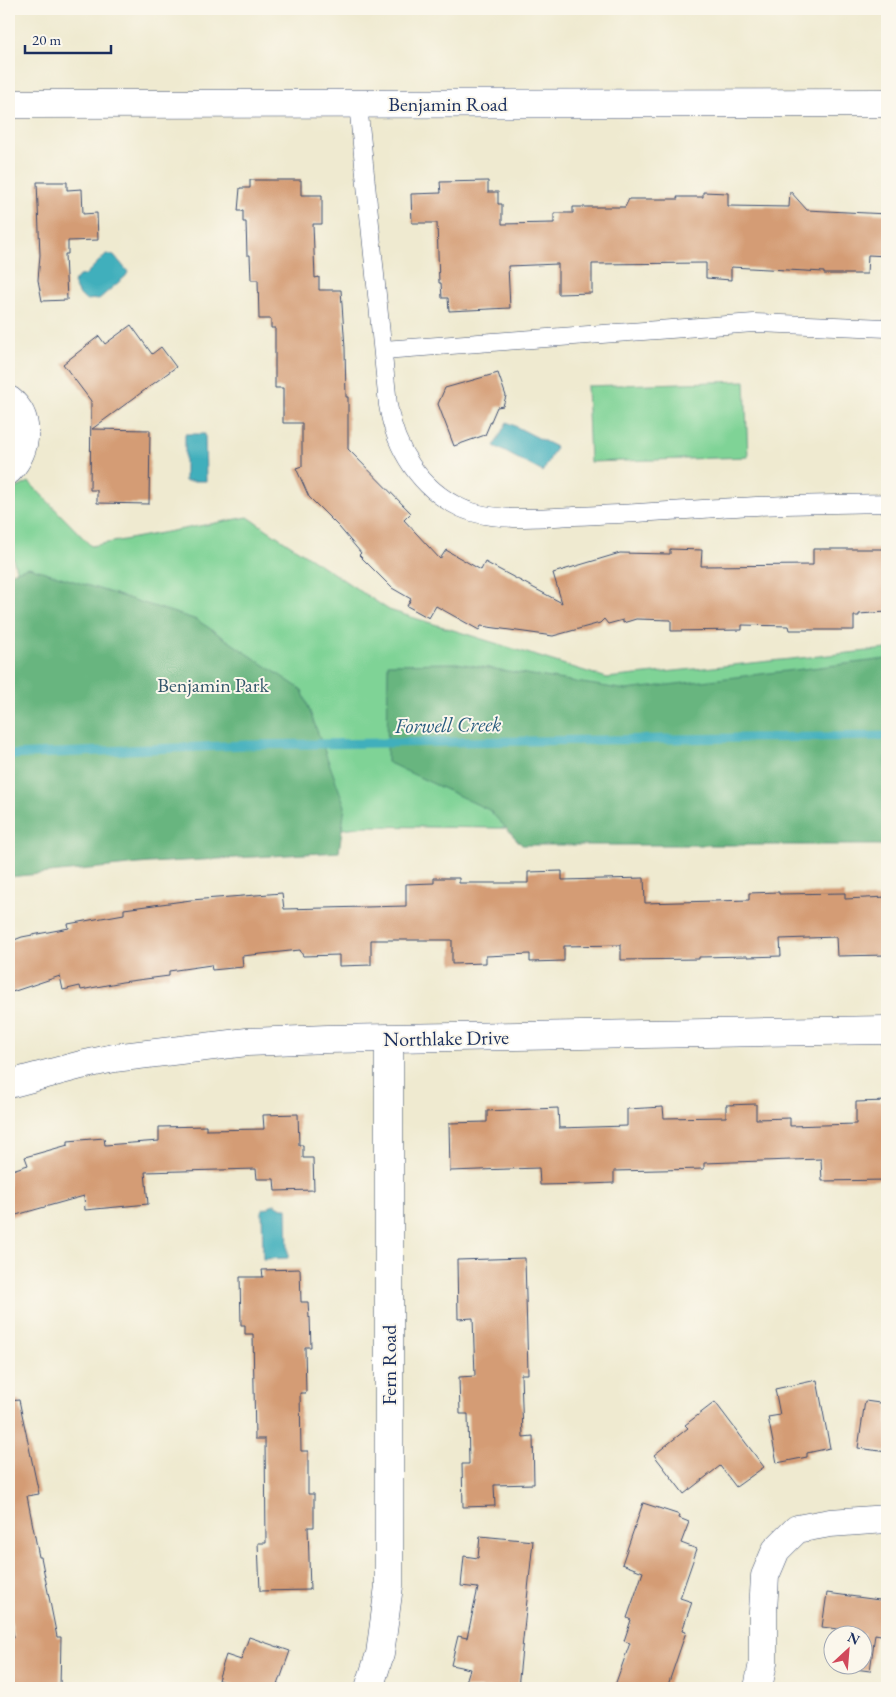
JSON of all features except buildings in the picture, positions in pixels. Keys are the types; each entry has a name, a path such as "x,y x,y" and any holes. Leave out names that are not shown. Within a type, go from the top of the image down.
{"street":[{"name":"Benjamin Road","path":"9,104 887,103"},
{"path":"9,400 16,406 24,423 23,447 16,462 9,470"},
{"name":"Northlake Drive","path":"9,1084 114,1058 247,1042 887,1030"},
{"name":"Fern Road","path":"369,1688 380,1654 389,1586 390,1039"},
{"path":"758,1688 763,1663 765,1576 776,1550 797,1529 830,1523 887,1520"}],"lane":[{"path":"358,104 392,425 399,445 422,480 445,498 462,508 481,514 518,518 552,518 747,506 887,503"},
{"path":"383,350 754,323 887,328"}],"green space":[{"path":"745,381 748,457 590,462 587,386"},
{"name":"Benjamin Park","path":"29,482 91,546 248,517 389,610 607,678 887,649 887,834 366,826 9,871 9,595 22,590 9,545 9,492"},
{"path":"29,567 197,620 302,690 345,806 339,852 149,863 9,877 9,573"},
{"path":"887,659 887,845 522,845 489,810 387,762 388,664 457,663 626,690"}],"water":[{"path":"106,254 114,255 128,272 126,276 99,299 85,300 78,293 73,283 79,276 85,275"},
{"path":"507,422 556,447 543,472 494,446"},
{"path":"185,434 205,434 206,481 185,481"},
{"path":"275,1204 282,1208 287,1208 288,1258 263,1259 262,1209"}],"waterway":[{"name":"Forwell Creek","path":"9,755 246,745 887,736"}]}
